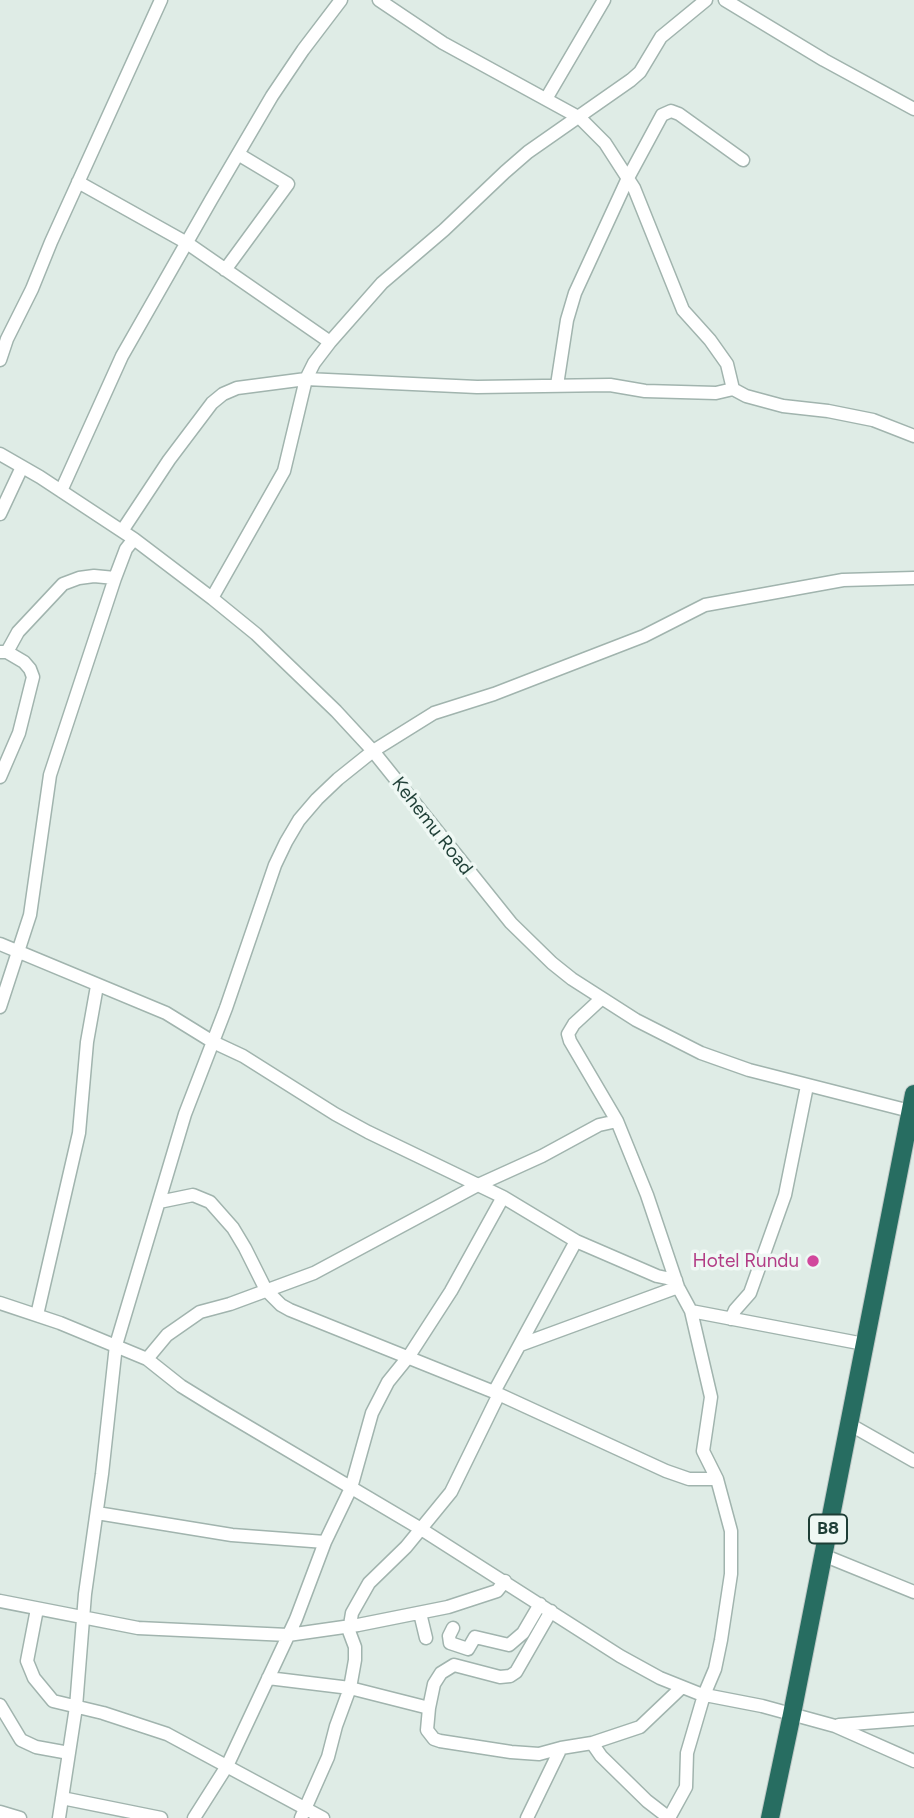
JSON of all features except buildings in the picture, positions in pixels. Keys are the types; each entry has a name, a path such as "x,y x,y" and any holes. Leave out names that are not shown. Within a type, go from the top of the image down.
{"highway":[{"name":"B8","path":"770,1818 913,1101"}],"street":[{"path":"0,360 7,339 161,0"},
{"path":"61,491 122,356 290,68 341,0"},
{"path":"379,0 443,43 580,118 605,142 628,178 683,310 710,340 727,365 733,389"},
{"path":"547,99 604,0"},
{"path":"212,598 284,471 306,379 330,342 382,283 444,230 505,172 528,152 631,80 661,37 706,0"},
{"path":"725,0 824,60 914,109"},
{"path":"557,385 562,344 572,304 628,178 660,118 671,111 679,114 743,160"},
{"path":"225,270 288,184 238,154"},
{"path":"78,182 187,243 330,342"},
{"path":"0,1007 3,991 19,953 30,915 50,775 126,549 128,535 169,460 217,398 237,388 306,379 477,387 610,385 645,391 704,393 733,389 746,396 783,406 873,420 914,436"},
{"name":"Kehemu Road","path":"0,454 128,535 212,598 304,680 373,751 511,923 552,963 601,999 646,1026 701,1053 749,1070 807,1086 913,1101"},
{"path":"0,513 22,467"},
{"path":"0,777 19,733 33,677 24,662 3,652 63,584 94,576 115,578"},
{"path":"59,1818 75,1707 85,1619 85,1594 116,1345 185,1114 275,865 286,842 317,799 373,751 434,713 495,694 644,636 713,603 844,580 914,578"},
{"path":"0,944 166,1013 368,1132 503,1197 576,1241 677,1283"},
{"path":"37,1315 79,1133 88,1042 97,986"},
{"path":"592,1743 601,1756 647,1801 669,1818 685,1787 687,1753 704,1695 715,1669 731,1574 731,1531 717,1479 703,1451 711,1397 691,1311 677,1283 647,1195 617,1121 573,1048 568,1034 580,1017 601,999"},
{"path":"731,1319 750,1293 785,1195 807,1086"},
{"path":"147,1359 167,1335 200,1312 314,1273 478,1185 542,1156 599,1125 617,1121"},
{"path":"159,1202 194,1195 209,1202 233,1228 267,1290 281,1305 290,1310 497,1393 666,1471 689,1479 717,1479"},
{"path":"194,1818 227,1766 288,1635 325,1542 351,1488 372,1413 388,1382 409,1356 451,1291 503,1197"},
{"path":"304,1813 328,1757 336,1726 351,1688 355,1660 354,1645 349,1632 352,1613 369,1583 421,1530 451,1492 520,1345 576,1241"},
{"path":"520,1345 677,1283"},
{"path":"0,1303 147,1359 215,1408 505,1581 620,1656 681,1688 835,1726 914,1761"},
{"path":"691,1311 864,1344"},
{"path":"849,1424 914,1461"},
{"path":"97,1513 232,1535 325,1542"},
{"path":"823,1555 914,1592"},
{"path":"0,1601 85,1619 173,1631 288,1635 421,1613 497,1591 505,1581"},
{"path":"545,1607 516,1672 510,1676 500,1677 454,1665 437,1679 429,1708 427,1730 434,1739 539,1754 592,1743 640,1727 681,1688"},
{"path":"453,1628 449,1636 450,1643 468,1648 475,1637 509,1645 545,1607"},
{"path":"37,1609 27,1661 34,1678 53,1701 148,1726 185,1742 304,1813 323,1818"},
{"path":"421,1613 426,1639"},
{"path":"268,1678 351,1688 429,1708"},
{"path":"0,1705 21,1740 36,1747 69,1753"},
{"path":"835,1726 914,1719"},
{"path":"527,1818 561,1748"},
{"path":"62,1798 161,1818"},
{"path":"0,1812 20,1818"}],"place":[{"name":"Hotel Rundu","path":"813,1261"}]}
